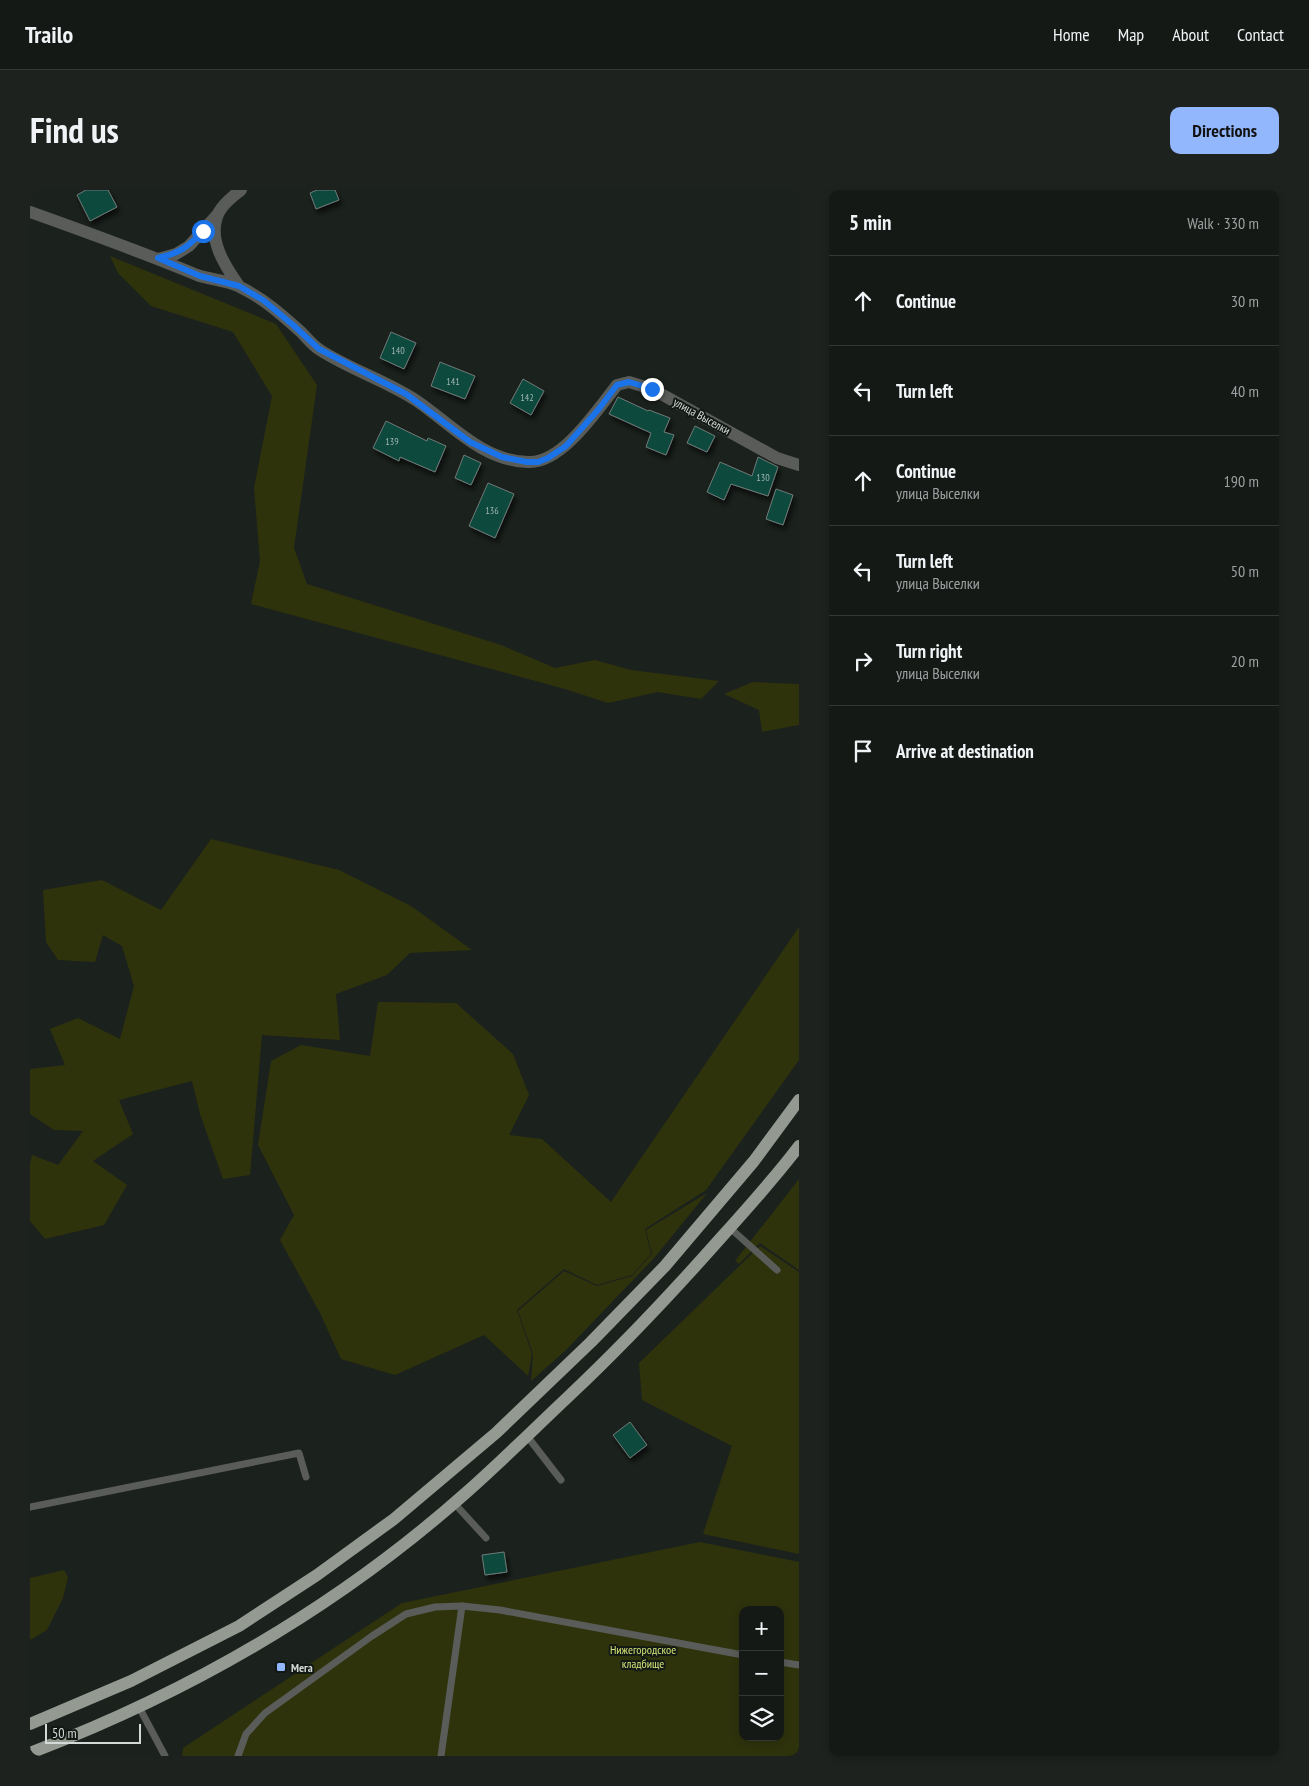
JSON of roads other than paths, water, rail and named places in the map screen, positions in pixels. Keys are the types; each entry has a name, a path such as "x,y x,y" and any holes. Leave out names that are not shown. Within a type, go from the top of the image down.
{"main road":[{"path":"30,1724 131,1681 239,1626 317,1575 394,1519 503,1426 591,1342 665,1266 754,1161 799,1100"},
{"path":"30,1753 139,1707 260,1643 316,1608 398,1549 454,1503 607,1360 682,1282 776,1176 799,1146"}],"street":[{"path":"158,258 176,254 189,246 230,199 241,190"},
{"path":"30,212 158,258 200,276 239,286"},
{"path":"219,212 216,225 218,251 225,266 239,286"},
{"name":"улица Выселки","path":"239,286 263,300 319,349 406,394 470,442 502,457 527,462 538,462 548,458 566,446 617,385 629,382 652,389 777,458 799,465"}],"lane":[{"path":"730,1228 777,1270"},
{"path":"527,1436 561,1480"},
{"path":"30,1507 299,1453 306,1477"},
{"path":"454,1503 486,1538"},
{"path":"441,1756 462,1606"},
{"path":"238,1756 246,1734 265,1713 372,1636 406,1614 435,1607 462,1606 500,1610 739,1654"},
{"path":"784,1663 799,1666"},
{"path":"139,1707 165,1756"}],"place":[{"name":"Мега","path":"281,1667"}],"park label":[{"name":"Нижегородское кладбище","path":"643,1656"}]}
